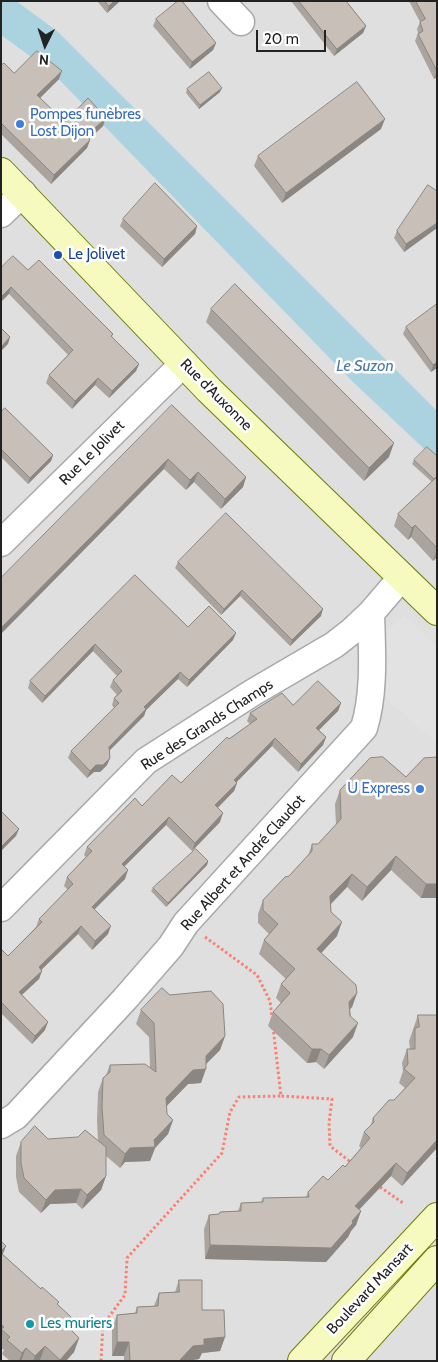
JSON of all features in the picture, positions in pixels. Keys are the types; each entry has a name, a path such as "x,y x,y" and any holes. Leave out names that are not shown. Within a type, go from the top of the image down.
{"main road":[{"name":"Rue d'Auxonne","path":"1,172 184,363 437,611"},
{"name":"Boulevard Mansart","path":"302,1361 437,1217"},
{"name":"Boulevard Mansart","path":"346,1361 437,1260"}],"street":[{"path":"221,1 241,22"},
{"path":"1,214 23,193"},
{"name":"Rue Le Jolivet","path":"1,543 184,363"},
{"name":"Rue des Grands Champs","path":"1,908 146,761 252,693 334,645 371,613 402,577"},
{"name":"Rue Albert et André Claudot","path":"1,1125 16,1116 124,1000 171,946 186,923 364,728 369,712 372,665 371,613"}],"path":[{"path":"186,923 257,975 270,1001 281,1096"},
{"path":"101,1361 103,1325 125,1295 127,1258 222,1153 230,1112 239,1097 281,1096 332,1099 329,1123 330,1146 354,1165"},
{"path":"380,1187 403,1203"}],"shaded area":[{"path":"1,1 437,1 437,1361 1,1361"},
{"path":"404,615 437,647 437,743 391,704 378,681 382,641 389,630"}],"water":[{"name":"Le Suzon","path":"1,1 16,1 57,31 437,411 437,461 351,380 46,66 1,35"}],"building":[{"path":"105,1 114,1 109,6"},
{"path":"178,1 182,1 216,43 192,62 156,19"},
{"path":"299,1 346,1 366,26 337,49"},
{"path":"416,1 437,1 437,71 418,34 423,31 420,22 425,19"},
{"path":"37,51 62,71 37,95 65,122 88,98 106,118 86,136 90,140 54,175 1,123 1,65 4,63 14,73"},
{"path":"209,72 222,88 200,105 187,89"},
{"path":"357,82 385,119 286,193 258,156"},
{"path":"155,183 197,226 164,259 123,219"},
{"path":"428,185 437,191 437,223 406,244 397,231"},
{"path":"13,256 28,270 39,260 113,334 111,336 139,364 112,391 98,378 75,401 49,375 73,350 11,287 1,297 1,268"},
{"path":"235,284 394,443 369,468 211,309"},
{"path":"437,304 437,362 433,365 406,327"},
{"path":"1,328 10,337 1,347"},
{"path":"172,405 246,477 225,499 198,472 190,480 168,459 1,628 1,578"},
{"path":"5,408 53,455 30,478 1,449 1,412"},
{"path":"427,447 437,456 437,477 434,479 414,460"},
{"path":"437,477 437,548 415,525 412,528 398,514"},
{"path":"226,513 323,609 292,640 242,590 224,609 178,562"},
{"path":"135,575 188,627 209,606 236,633 189,680 180,672 144,707 146,709 109,747 110,758 103,765 96,765 90,771 71,751 119,703 114,698 122,691 113,680 122,671 95,644 45,696 30,681"},
{"path":"318,681 341,703 316,728 326,737 301,764 275,738 234,780 237,783 215,805 223,813 195,843 169,817 122,864 128,870 92,907 111,926 95,941 81,926 39,967 42,971 19,992 48,1022 35,1036 1,1002 1,949 8,956 42,922 39,919 73,884 67,877 92,851 87,847 135,798 142,806 172,775 181,783 227,737 229,739 257,719 250,713 282,693 293,705"},
{"path":"383,757 406,777 424,758 437,757 437,884 426,884 396,856 367,887 352,874 330,896 331,912 342,922 317,949 356,985 357,993 349,1002 350,1016 358,1023 329,1055 321,1049 312,1049 273,1012 290,993 281,984 295,969 264,940 278,924 263,910 263,900 312,851 312,844 318,844 341,819 340,790 370,758"},
{"path":"1,811 19,829 1,847"},
{"path":"196,849 208,861 168,903 153,888"},
{"path":"162,988 170,995 211,991 223,1004 225,1036 206,1056 206,1069 193,1070 166,1098 167,1114 173,1120 154,1140 155,1147 130,1148 125,1154 104,1135 102,1107 103,1078 110,1072 110,1065 145,1064 156,1072 154,1023 141,1010"},
{"path":"418,1015 437,1015 437,1140 407,1173 396,1163 355,1206 361,1211 331,1248 210,1245 209,1215 219,1214 220,1212 241,1211 241,1203 263,1202 263,1198 309,1197 308,1192 323,1176 328,1180 343,1165 345,1167 370,1138 364,1132 374,1122 373,1118 389,1100 394,1100 415,1078 404,1069 408,1064 407,1049 415,1049 415,1028 419,1027"},
{"path":"35,1126 48,1139 78,1137 85,1130 106,1147 106,1176 87,1195 81,1189 55,1190 46,1200 24,1178 21,1163 21,1142"},
{"path":"1,1241 6,1246 1,1251"},
{"name":"Les muriers","path":"1,1253 41,1289 42,1287 59,1302 57,1304 71,1317 65,1324 79,1338 60,1360 45,1346 35,1356 26,1348 22,1353 7,1340 10,1337 1,1329 4,1327 1,1324"},
{"path":"179,1280 202,1280 202,1310 224,1310 225,1337 204,1339 204,1345 193,1346 179,1361 130,1361 129,1342 117,1342 117,1315 137,1313 137,1307 158,1306 159,1293 179,1292"}],"place":[{"name":"Pompes funèbres Lost Dijon","path":"20,124"},
{"name":"Le Jolivet","path":"58,255"},
{"name":"U Express","path":"420,789"},
{"name":"Les muriers","path":"30,1324"}]}
